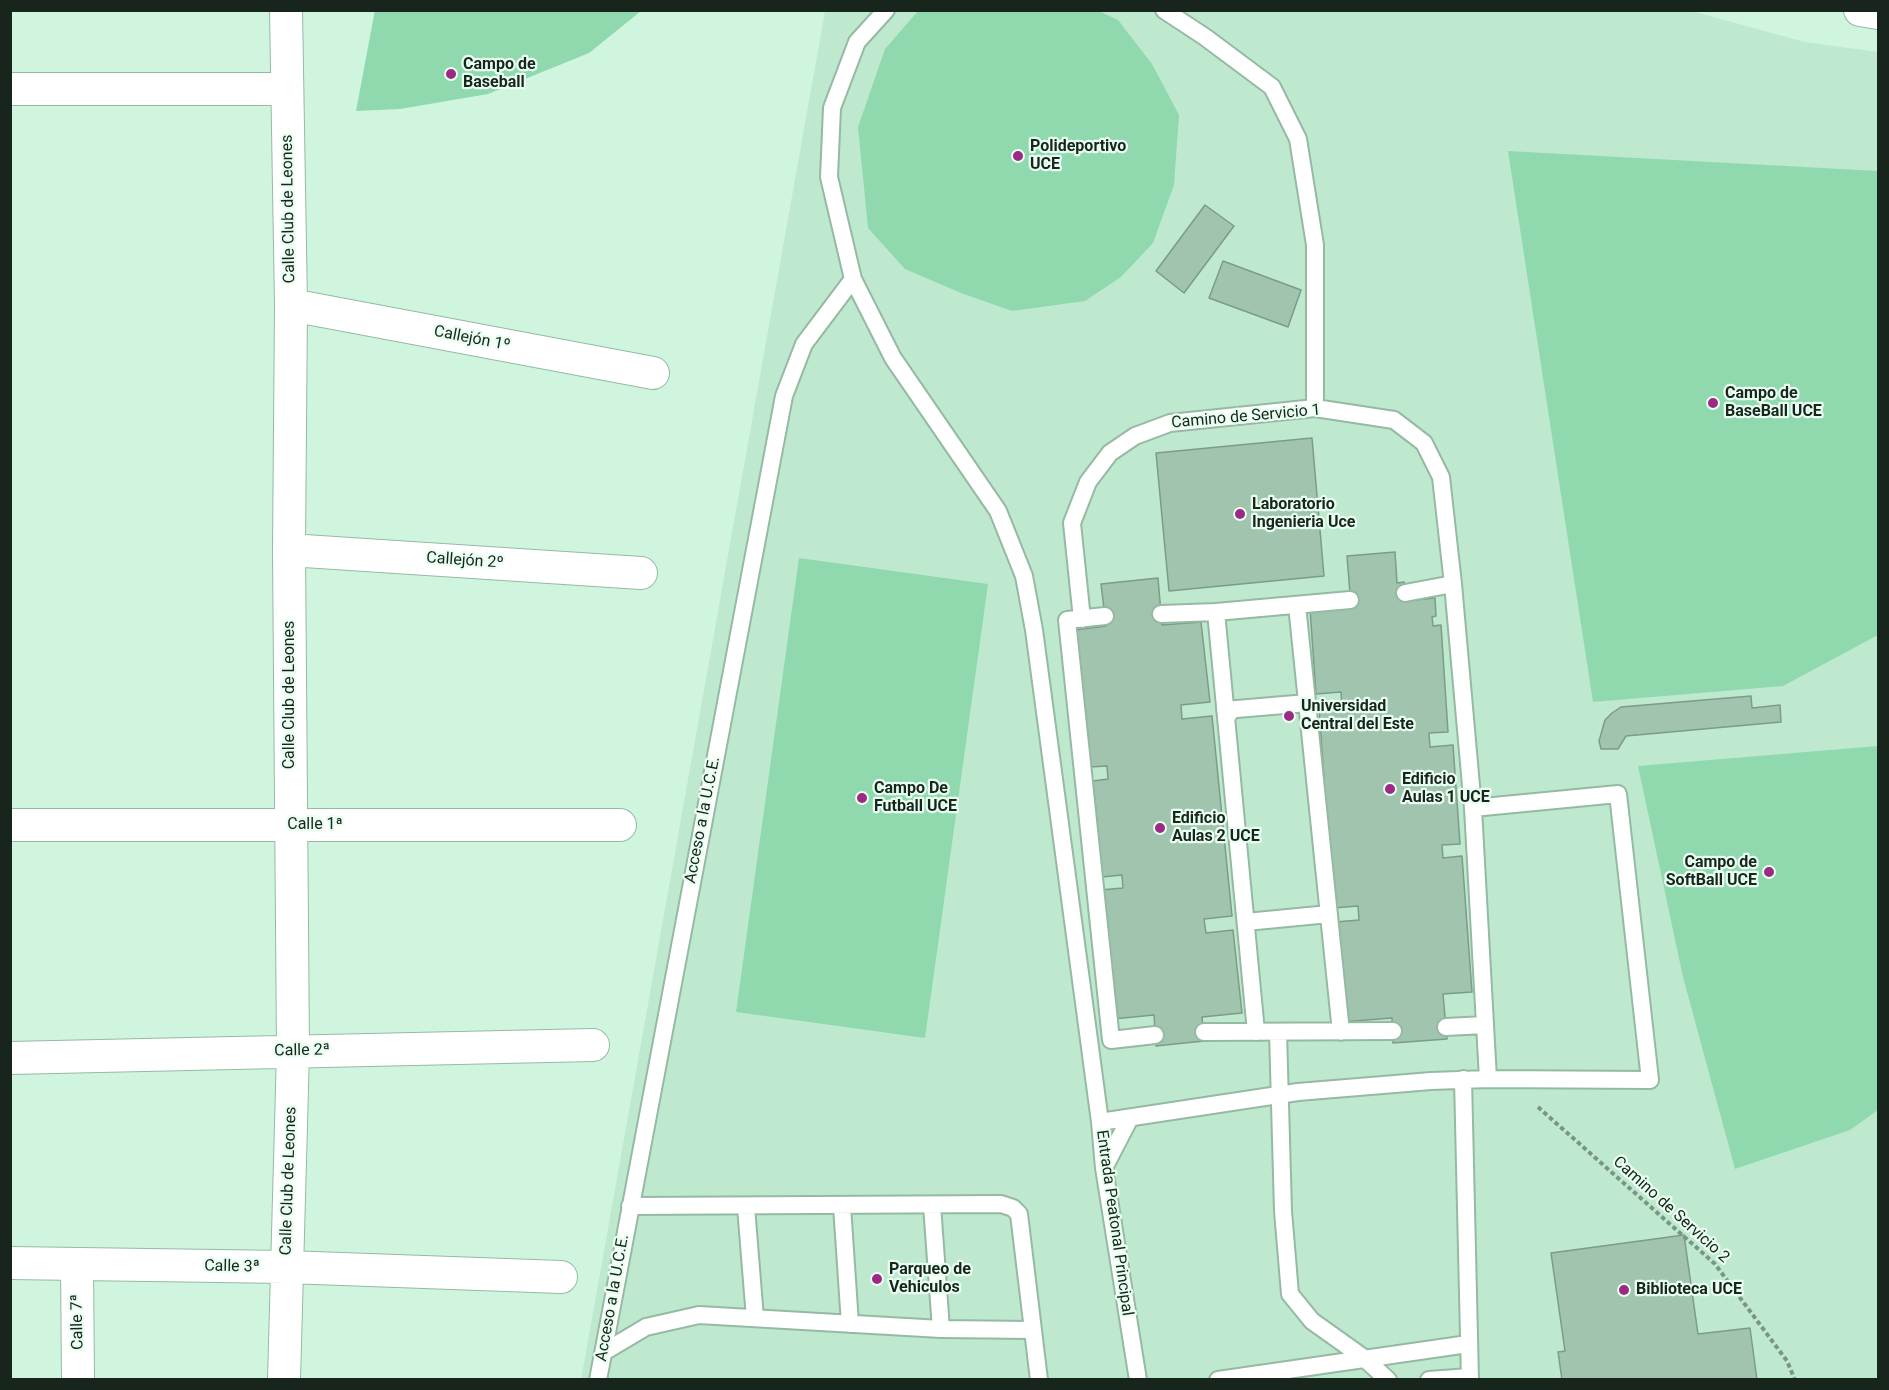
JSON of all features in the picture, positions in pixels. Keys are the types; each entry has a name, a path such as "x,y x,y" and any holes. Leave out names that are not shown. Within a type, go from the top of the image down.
{"street":[{"name":"Calle Club de Leones","path":"284,1380 293,1051 289,550 291,305 286,10"},
{"path":"1860,10 1878,14"},
{"path":"10,89 287,89"},
{"name":"Callejón 1º","path":"291,305 653,373"},
{"name":"Callejón 2º","path":"289,550 641,573"},
{"name":"Calle 1ª","path":"10,825 620,825"},
{"name":"Calle 2ª","path":"10,1058 593,1045"},
{"name":"Calle 3ª","path":"10,1263 287,1267 561,1277"},
{"name":"Calle 7ª","path":"77,1265 78,1380"}],"lane":[{"path":"886,10 856,42 831,108 829,177 853,279 892,358 998,511 1024,576 1034,630 1100,1122"},
{"path":"1164,10 1205,37 1272,87 1298,140 1315,245 1315,408"},
{"name":"Acceso a la U.C.E.","path":"598,1380 784,396 804,344 853,279"},
{"name":"Camino de Servicio 1","path":"1082,619 1072,523 1088,482 1110,453 1135,436 1170,423 1315,408 1394,420 1424,443 1441,477 1453,584 1473,808 1488,1079"},
{"path":"1405,593 1453,584"},
{"path":"1161,614 1216,612 1350,600"},
{"path":"1298,605 1341,1032"},
{"path":"1216,612 1256,1032"},
{"path":"1105,616 1067,620 1111,1040"},
{"path":"1227,712 1307,703"},
{"name":"Entrada Peatonal Principal","path":"1138,1380 1104,1168 1100,1122 1298,1092 1431,1081 1463,1079 1650,1080 1617,794 1473,808"},
{"path":"1246,922 1329,914"},
{"path":"1446,1027 1485,1025"},
{"path":"1204,1032 1393,1031"},
{"path":"1278,1032 1283,1211 1290,1294 1312,1321 1364,1359 1388,1380"},
{"path":"1089,1046 1111,1040 1155,1035"},
{"path":"1429,1380 1470,1378 1463,1079"},
{"path":"1104,1168 1130,1118"},
{"path":"630,1206 1001,1204 1013,1208 1019,1214 1039,1380"},
{"path":"842,1206 850,1324"},
{"path":"932,1206 941,1329"},
{"path":"746,1207 755,1318"},
{"path":"604,1352 646,1327 699,1315 941,1329 1032,1330"},
{"path":"1218,1380 1468,1344"}],"path":[{"name":"Camino de Servicio 2","path":"1506,1079 1715,1264 1787,1362 1795,1380"}],"shaded area":[{"name":"Universidad Central del Este","path":"1688,10 1805,42 1878,52 1878,1379 581,1380 825,11"}],"green space":[{"name":"Campo de Baseball","path":"375,10 641,11 589,53 488,94 400,109 356,111"},
{"name":"Polideportivo UCE","path":"918,11 1099,11 1118,20 1152,64 1179,115 1174,185 1153,243 1121,277 1085,301 1012,311 961,293 905,269 868,228 858,127 885,49"},
{"name":"Campo de BaseBall UCE","path":"1508,151 1878,171 1878,635 1783,686 1593,702"},
{"name":"Campo De Futball UCE","path":"799,558 988,584 925,1038 736,1012"},
{"name":"Campo de SoftBall UCE","path":"1878,746 1878,1110 1850,1130 1735,1169 1683,977 1638,766"}],"building":[{"path":"1205,205 1234,226 1184,293 1156,271"},
{"path":"1223,261 1301,290 1288,327 1209,298"},
{"name":"Laboratorio Ingenieria Uce","path":"1312,438 1324,576 1169,591 1156,453"},
{"name":"Edificio Aulas 1 UCE","path":"1395,552 1397,583 1404,582 1406,601 1435,598 1436,616 1432,617 1433,626 1441,625 1448,732 1429,733 1430,747 1453,745 1460,844 1442,845 1443,858 1462,856 1472,992 1443,994 1447,1039 1393,1043 1392,1018 1342,1022 1335,922 1359,920 1358,906 1333,908 1319,708 1342,707 1341,692 1316,694 1310,609 1351,606 1347,556"},
{"name":"Edificio Aulas 2 UCE","path":"1158,578 1162,625 1201,622 1210,702 1181,705 1182,719 1212,716 1232,916 1204,919 1206,933 1233,930 1242,1013 1202,1017 1204,1041 1156,1046 1154,1015 1113,1019 1100,890 1123,888 1122,875 1102,877 1093,781 1108,779 1107,766 1089,767 1075,630 1106,626 1101,584"},
{"path":"1751,696 1752,708 1780,705 1781,722 1626,736 1618,749 1601,749 1599,741 1605,720 1621,707"},
{"name":"Biblioteca UCE","path":"1684,1235 1698,1334 1750,1328 1757,1380 1562,1380 1558,1352 1565,1351 1551,1253"}],"place":[{"name":"Campo de Baseball","path":"451,74"},
{"name":"Polideportivo UCE","path":"1018,156"},
{"name":"Campo de BaseBall UCE","path":"1713,403"},
{"name":"Laboratorio Ingenieria Uce","path":"1240,514"},
{"name":"Universidad Central del Este","path":"1289,716"},
{"name":"Edificio Aulas 1 UCE","path":"1390,789"},
{"name":"Campo De Futball UCE","path":"862,798"},
{"name":"Edificio Aulas 2 UCE","path":"1160,828"},
{"name":"Campo de SoftBall UCE","path":"1769,872"},
{"name":"Parqueo de Vehiculos","path":"877,1279"},
{"name":"Biblioteca UCE","path":"1624,1290"}]}
